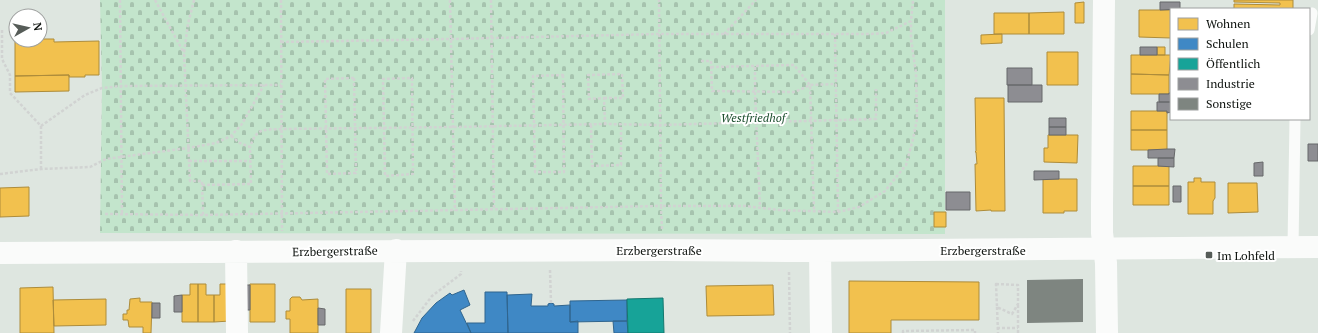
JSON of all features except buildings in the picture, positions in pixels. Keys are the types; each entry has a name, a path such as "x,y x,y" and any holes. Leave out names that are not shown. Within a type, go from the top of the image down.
{"street":[{"path":"1104,0 1102,233 1106,263 1107,333"},
{"name":"Erzbergerstraße","path":"0,253 396,250 664,250 788,252 1318,247"},
{"path":"391,333 396,250"},
{"path":"236,251 237,333"},
{"path":"820,251 821,333"}],"lane":[{"path":"1310,24 1312,13"},
{"path":"1293,247 1295,120"}],"path":[{"path":"120,0 122,214"},
{"path":"155,0 184,54"},
{"path":"194,0 188,24 184,54 185,86 190,181 202,181 203,215"},
{"path":"281,0 282,213"},
{"path":"450,0 455,211"},
{"path":"491,0 494,210"},
{"path":"659,0 660,206"},
{"path":"724,34 756,0"},
{"path":"105,214 203,215 660,206 745,206 779,210 838,212 859,207 885,191 906,165 913,139 917,119 916,73 911,39 913,0"},
{"path":"281,42 451,40 659,34 886,33 911,21"},
{"path":"2,30 2,59 10,75 10,93 41,126 41,169"},
{"path":"836,34 838,212"},
{"path":"701,61 711,61 712,90 795,92 810,84 836,84"},
{"path":"711,67 794,65 810,84 814,210"},
{"path":"755,67 760,207"},
{"path":"622,74 623,98 604,98 589,99 588,75 622,74"},
{"path":"563,75 563,125 564,172 535,172 533,76 563,75"},
{"path":"354,78 355,128 356,173 327,174 325,79 354,78"},
{"path":"412,78 413,128 413,174 385,176 383,79 412,78"},
{"path":"41,126 85,94 102,88 121,86 282,84"},
{"path":"0,174 41,169 90,167 106,159 216,143 231,136 242,124 264,85"},
{"path":"202,185 252,184 250,146 253,137 260,130 605,124 660,125 876,119 876,89"},
{"path":"604,98 605,124"},
{"path":"591,125 592,166 621,165 621,124"},
{"path":"231,136 240,143 250,146"},
{"path":"189,161 250,160"},
{"path":"550,250 551,303"},
{"path":"788,252 790,333"},
{"path":"998,333 996,284 1018,285 1018,333"},
{"path":"412,322 432,296 443,287"},
{"path":"997,307 1012,314 1018,304"},
{"path":"997,328 1018,328"},
{"path":"903,333 903,331 975,330 975,333"}],"green space":[{"name":"Westfriedhof","path":"100,0 945,0 945,234 100,233 102,88"}],"place":[{"name":"Im Lohfeld","path":"1209,255"}]}
